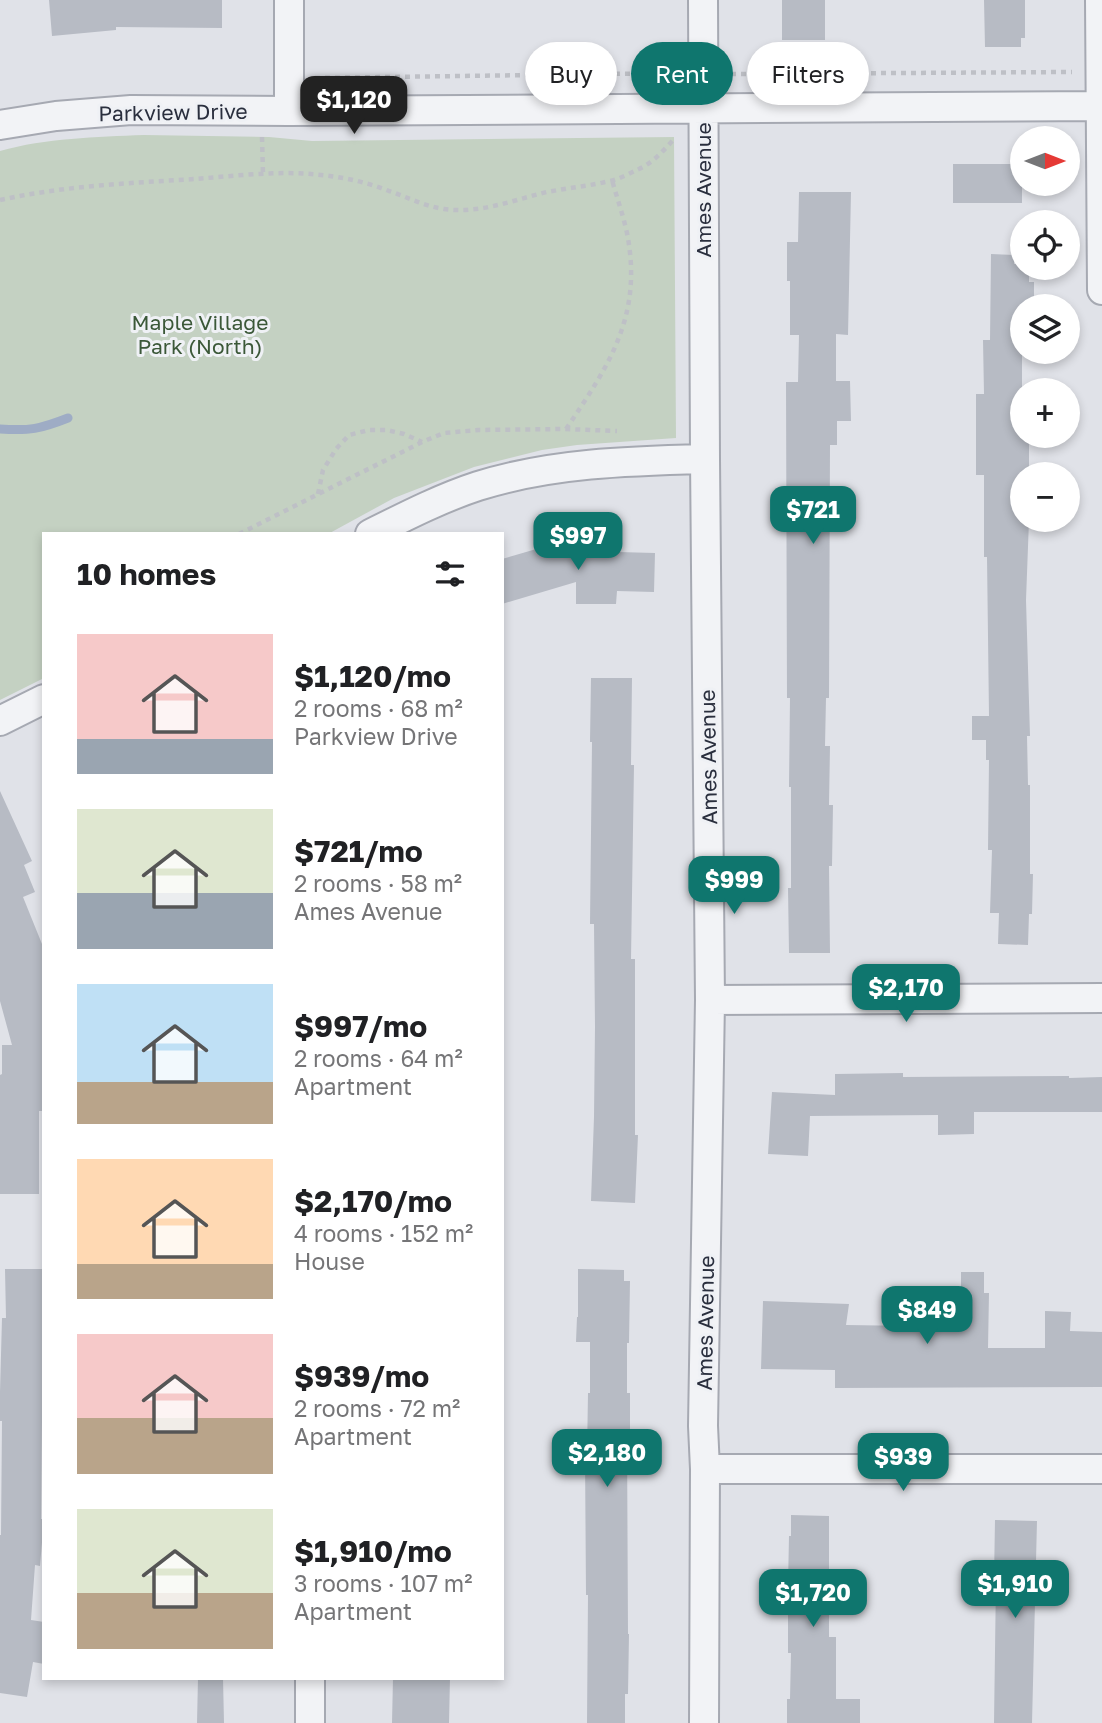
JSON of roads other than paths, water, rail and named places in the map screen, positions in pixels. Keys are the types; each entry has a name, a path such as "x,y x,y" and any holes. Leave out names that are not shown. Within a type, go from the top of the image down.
{"street":[{"path":"289,0 289,111"},
{"name":"Ames Avenue","path":"702,0 710,1000 703,1426 704,1723"},
{"path":"1100,0 1102,290"},
{"name":"Parkview Drive","path":"0,125 56,116 131,110 1101,106"},
{"path":"374,532 477,487 526,474 626,461 705,459"},
{"path":"0,721 42,700"},
{"path":"710,1000 1102,998"},
{"path":"705,1469 1102,1469"},
{"path":"310,1680 310,1723"}],"waterway":[{"path":"0,429 35,428 68,418"}],"park label":[{"name":"Maple Village Park (North)","path":"200,334"}]}
